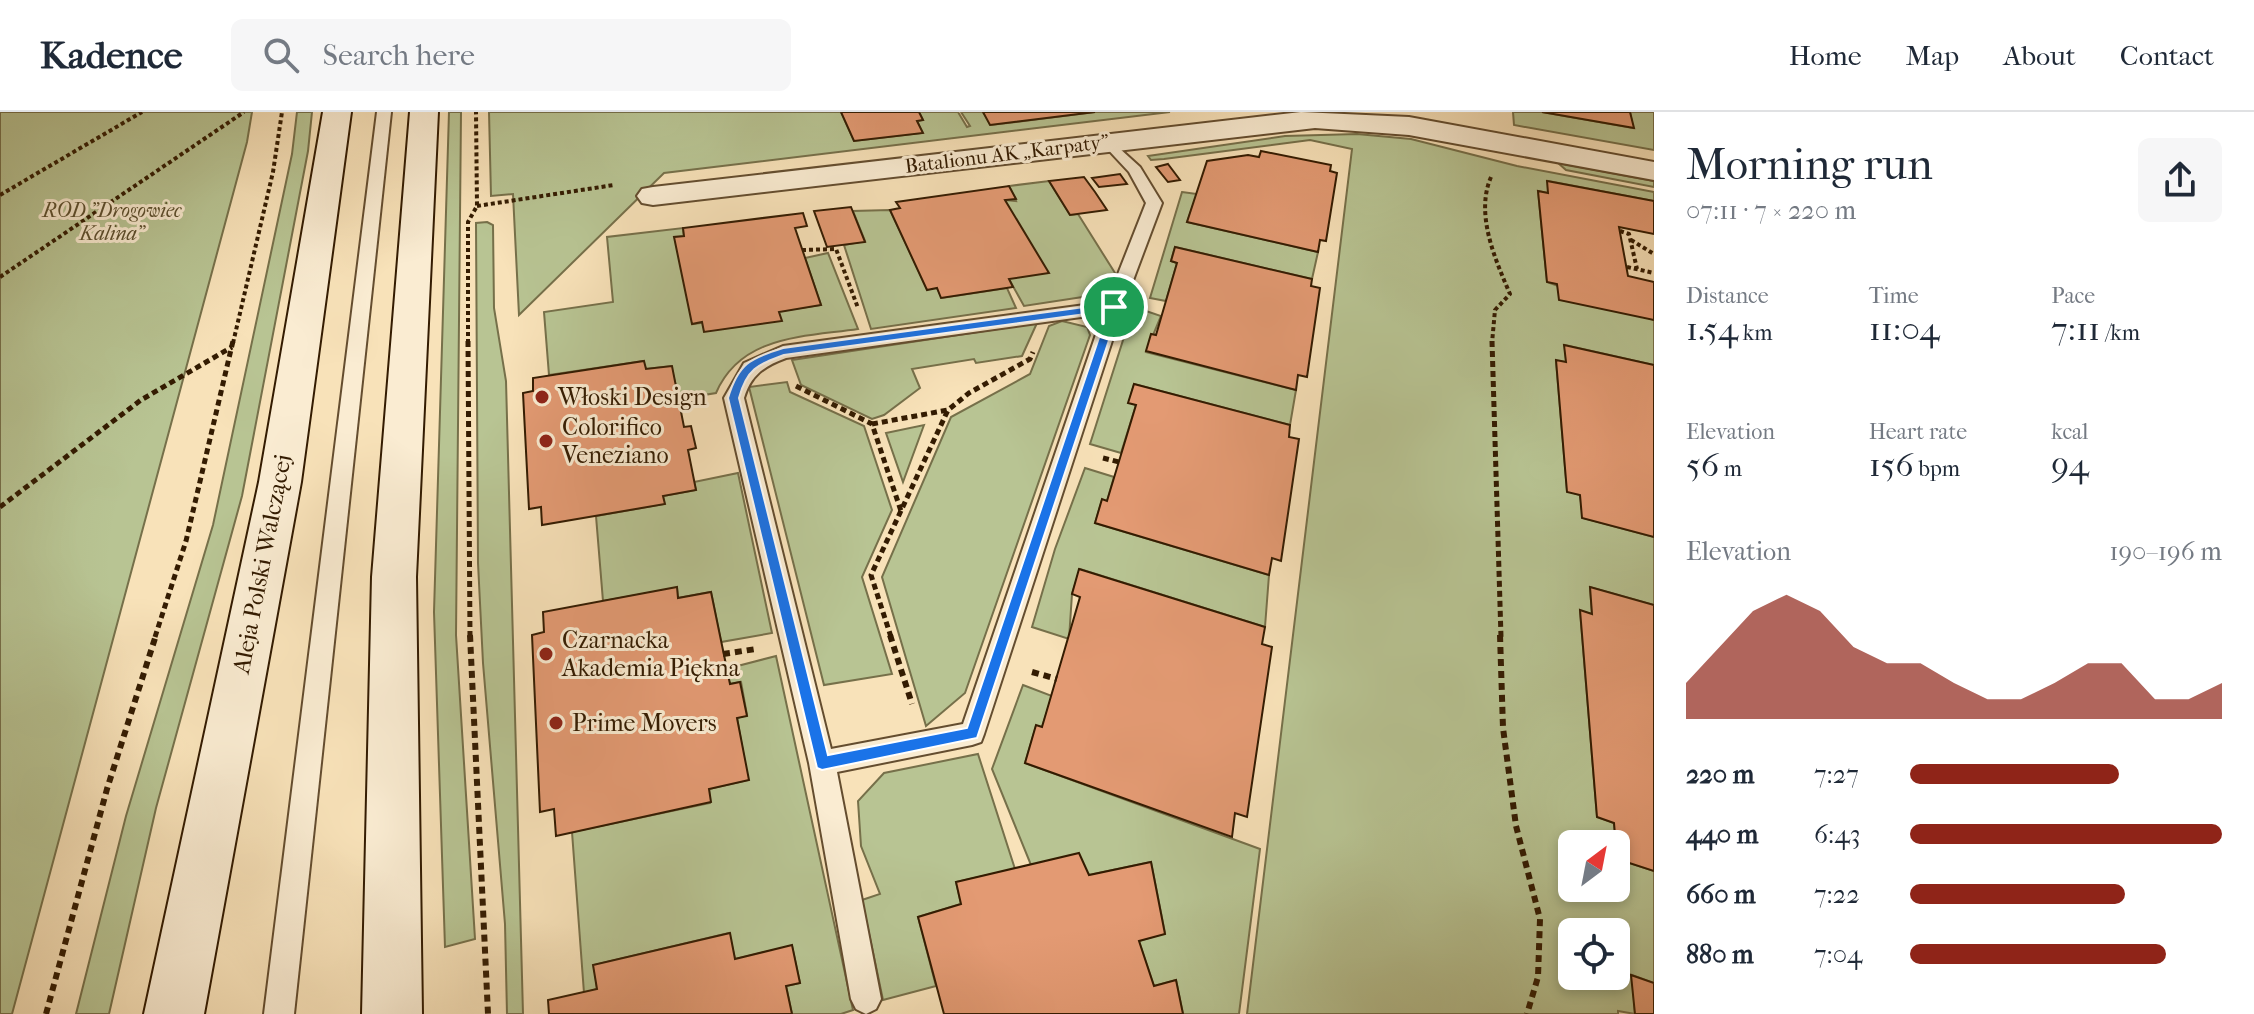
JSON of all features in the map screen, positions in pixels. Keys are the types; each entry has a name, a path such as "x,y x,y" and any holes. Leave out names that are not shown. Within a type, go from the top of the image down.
{"main road":[{"name":"Aleja Polski Walczącej","path":"174,1014 280,482 337,112"},
{"path":"392,1014 394,577 424,112"},
{"name":"Batalionu AK „Karpaty”","path":"653,196 1273,121 1410,119 1460,124 1654,171"}],"lane":[{"path":"279,1014 384,112"},
{"path":"822,763 972,734 1114,307 1154,203 1135,170 1108,142"},
{"path":"866,999 822,763 734,398 740,376 757,361 783,352 1049,313 1114,307"}],"path":[{"path":"0,195 142,112"},
{"path":"0,277 244,112"},
{"path":"46,1014 107,789 186,541 273,172 282,112"},
{"path":"476,112 477,206 468,222 468,525 472,707 488,1014"},
{"path":"1499,171 1485,186 1495,262 1510,294 1495,310 1492,326 1503,728 1516,826 1540,919 1538,977 1527,1014"},
{"path":"477,206 620,184"},
{"path":"1620,231 1629,234 1637,269"},
{"path":"1630,239 1654,254"},
{"path":"802,250 836,249 869,339"},
{"path":"1627,267 1654,273"},
{"path":"925,743 871,575 948,410 969,393 1030,359 1049,313"},
{"path":"0,507 91,435 186,369 232,347"},
{"path":"783,352 796,388 872,424 948,410"},
{"path":"872,424 901,511"}],"green space":[{"name":"ROD \"Drogowiec Kalina\"","path":"0,112 252,112 247,142 12,1014 0,1014"},
{"path":"297,112 312,112 308,151 242,496 156,808 109,1014 76,1014 126,816 213,525 292,154"},
{"path":"449,112 461,112 456,635 475,939 445,947 434,612"},
{"path":"489,112 841,112 854,141 922,133 917,121 923,120 919,112 958,112 967,127 970,126 961,112 983,112 991,125 1095,112 1170,112 664,173 519,315 513,194 491,196"},
{"path":"1513,112 1542,112 1633,128 1630,112 1654,112 1654,150 1514,125"},
{"path":"1357,134 1411,139 1517,166 1654,192 1654,201 1548,181 1548,193 1538,191 1547,282 1654,320 1654,365 1565,345 1566,362 1556,361 1567,491 1580,495 1583,518 1654,537 1654,605 1590,587 1592,614 1580,611 1597,817 1614,823 1615,830 1558,830 1558,902 1630,902 1630,863 1654,871 1654,983 1632,975 1635,1014 1618,1011 1618,1014 1247,1014 1352,149 1310,140 1164,159 1151,160 1148,156 1285,136"},
{"path":"1558,163 1654,181 1654,187 1566,170"},
{"path":"1049,181 1070,215 1078,214 1115,273 1102,294 1024,306 1009,279 1005,200 1016,201 1009,186"},
{"path":"1182,192 1197,194 1187,222 1318,252 1312,279 1175,247 1171,261 1177,263 1166,301 1150,298"},
{"path":"890,210 927,289 937,288 942,298 1007,288 1016,308 871,329 844,245 865,241 853,211"},
{"path":"476,223 493,225 494,308 506,381 523,1014 507,1014 505,924 483,663 478,563"},
{"path":"683,228 693,324 821,305 805,258 828,253 858,329 796,337 758,349 727,374 716,393 679,399 671,366 646,369 643,361 549,375 544,312 613,302 607,237"},
{"path":"1143,310 1161,316 1146,352 1296,390 1290,425 1134,384 1129,402 1136,405 1121,453 1090,444 1132,312"},
{"path":"1062,321 1087,327 1090,335 965,693 926,726 882,577 951,417 1030,374 1049,326"},
{"path":"1037,323 1022,356 976,363 974,359 912,369 920,388 884,415 872,419 801,385 792,360"},
{"path":"787,382 790,392 864,426 892,510 862,577 892,674 824,685 749,387"},
{"path":"924,425 903,482 886,433"},
{"path":"1085,468 1114,477 1107,501 1102,500 1095,523 1269,575 1265,627 1080,569 1072,594 1069,639 1032,627 1055,549"},
{"path":"738,473 772,633 721,642 711,592 678,598 677,588 603,601 596,516 664,504 663,496 696,490 694,482"},
{"path":"776,656 853,1010 841,1014 792,1014 786,986 800,983 792,946 735,959 729,933 594,965 597,989 584,993 572,832 710,803 709,789 748,780 737,718 747,715 741,682 730,684 726,669"},
{"path":"1023,685 1052,696 1042,727 1036,726 1025,763 1260,849 1239,1014 1183,1014 1176,980 1154,986 1139,941 1165,933 1151,862 1089,875 1031,865 992,769"},
{"path":"978,754 1015,869 956,882 961,904 918,917 936,986 883,1000 862,900 880,894 861,846 858,801 884,773"}],"building":[{"path":"841,112 919,112 923,120 917,121 923,133 854,141"},
{"path":"983,112 1095,112 990,125"},
{"path":"1542,112 1630,112 1634,128"},
{"path":"1261,151 1331,165 1330,171 1337,173 1326,241 1320,240 1318,252 1187,222 1207,161 1248,155 1259,157"},
{"path":"1168,164 1180,180 1168,182 1156,167"},
{"path":"1120,174 1127,184 1099,187 1092,178"},
{"path":"1084,177 1107,210 1070,215 1049,181"},
{"path":"1547,181 1654,201 1654,234 1619,227 1628,276 1654,282 1654,320 1559,300 1557,284 1547,282 1538,191 1548,193"},
{"path":"1009,186 1016,199 1005,200 1049,273 1009,279 1013,287 941,298 937,288 927,290 890,210 900,208 896,202"},
{"path":"851,207 865,242 827,247 814,211"},
{"path":"803,213 807,226 795,228 821,305 779,312 782,321 704,332 702,322 692,324 674,237 684,236 683,228"},
{"path":"1175,247 1312,279 1311,286 1320,288 1307,377 1298,375 1296,390 1146,351 1151,334 1156,335 1177,263 1171,261"},
{"path":"1564,345 1654,365 1654,537 1582,518 1580,495 1567,492 1556,360 1566,362"},
{"path":"644,361 646,369 672,366 684,427 691,426 696,448 688,450 696,490 663,496 665,504 542,525 541,507 529,509 523,393 533,391 533,378"},
{"path":"1134,384 1290,425 1289,437 1299,439 1281,561 1272,558 1269,575 1095,523 1102,499 1107,501 1136,405 1128,403"},
{"path":"1079,569 1265,627 1262,644 1272,647 1247,817 1235,813 1232,837 1025,763 1036,725 1042,727 1080,597 1072,594"},
{"path":"677,587 678,598 711,592 730,684 740,682 747,716 737,718 749,780 709,789 711,802 556,836 554,809 540,812 532,635 544,632 543,612"},
{"path":"1590,587 1654,605 1654,871 1630,863 1630,830 1615,830 1614,823 1597,817 1580,610 1592,614"},
{"path":"1079,853 1089,875 1151,862 1165,934 1139,941 1154,986 1176,980 1183,1014 944,1014 918,917 961,904 956,882"},
{"path":"730,933 735,959 792,945 800,983 786,986 792,1014 549,1014 548,1000 597,989 593,965"},
{"path":"1631,975 1654,983 1654,1014 1635,1014"}],"place":[{"name":"Włoski Design","path":"542,397"},
{"name":"Colorifico Veneziano","path":"546,441"},
{"name":"Czarnacka Akademia Piękna","path":"546,654"},
{"name":"Prime Movers","path":"556,723"}],"route":[{"path":"1114,307 972,734 822,763 734,398 740,376 757,361 783,352 1034,315 1114,307"}]}
